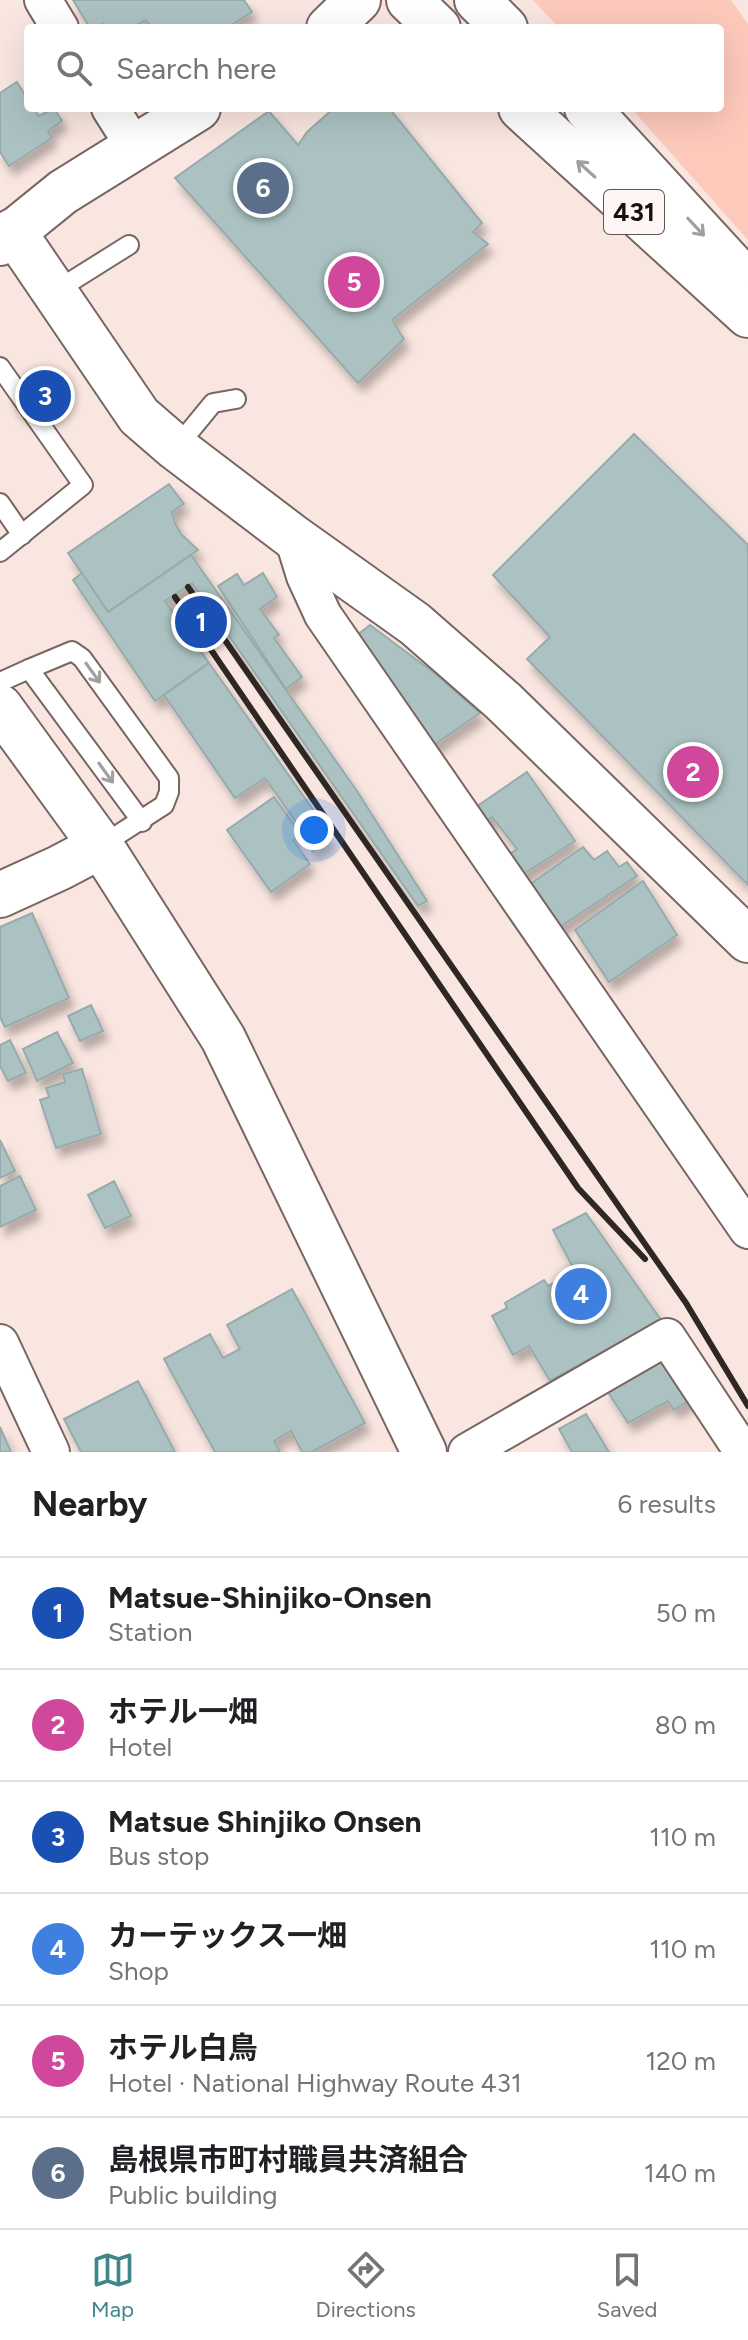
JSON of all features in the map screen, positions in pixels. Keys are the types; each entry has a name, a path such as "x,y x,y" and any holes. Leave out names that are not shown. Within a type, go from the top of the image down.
{"main road":[{"path":"333,24 358,0"},
{"path":"409,0 434,24"},
{"path":"477,0 501,24"},
{"path":"191,112 63,192 7,237 54,292 139,416 293,537 415,624 503,701 748,940"},
{"name":"431","path":"525,112 748,315"},
{"name":"431","path":"591,112 748,283"},
{"path":"0,707 101,846 223,1038 424,1452"},
{"path":"0,895 101,846"}],"street":[{"path":"43,0 58,24"},
{"path":"113,112 134,146"},
{"path":"293,537 305,576 323,615 748,1230"},
{"path":"467,1452 667,1337 743,1452"},
{"path":"1,1349 51,1452"}],"lane":[{"path":"54,292 129,245"},
{"path":"0,367 83,485 0,552"},
{"path":"176,448 213,403 236,399"},
{"path":"0,503 22,535"},
{"path":"0,682 72,651 82,658 169,778 169,792 164,805 101,846"},
{"path":"29,669 142,822"}],"shaded area":[{"path":"533,0 731,0 748,24 748,240 635,112 724,112 724,24 555,24"}],"building":[{"path":"73,0 244,0 252,12 233,24 149,24 146,20 138,24 88,24"},
{"path":"17,82 24,93 24,112 36,112 39,116 56,112 62,121 48,131 52,138 9,166 0,152 0,93"},
{"path":"268,112 298,145 307,132 330,112 392,112 482,223 473,232 488,244 392,320 404,339 358,383 175,178"},
{"path":"634,434 748,545 748,885 527,659 550,637 493,575"},
{"path":"169,484 184,504 172,512 175,523 181,534 198,550 108,612 68,553"},
{"path":"191,555 357,791 427,901 418,906 192,583 165,601 209,663 155,701 73,580 82,573 108,612"},
{"path":"263,573 277,597 260,609 279,635 274,638 302,677 286,689 218,586 237,574 244,585"},
{"path":"370,625 437,675 480,713 427,750 352,639"},
{"path":"209,663 319,818 302,830 265,778 235,798 164,695"},
{"path":"527,772 575,841 519,877 504,858 517,849 492,817 481,826 470,811"},
{"path":"274,797 301,835 293,840 310,864 271,892 227,830"},
{"path":"319,823 330,839 313,852 301,835"},
{"path":"583,847 594,860 607,851 619,867 627,862 637,876 557,929 526,887"},
{"path":"643,881 677,935 609,982 575,930"},
{"path":"32,913 69,998 5,1027 0,1017 0,927"},
{"path":"91,1005 103,1031 80,1041 68,1016"},
{"path":"57,1032 73,1063 37,1081 23,1049"},
{"path":"10,1040 26,1073 8,1081 0,1066 0,1045"},
{"path":"82,1069 101,1134 56,1148 40,1100 49,1097 46,1088 65,1082 63,1074"},
{"path":"0,1140 15,1171 0,1178"},
{"path":"20,1176 36,1210 0,1227 0,1186"},
{"path":"114,1181 131,1216 105,1228 88,1195"},
{"path":"586,1213 661,1320 550,1381 529,1346 513,1355 492,1316 507,1308 505,1303 544,1280 548,1286 575,1271 553,1230"},
{"path":"292,1289 365,1423 312,1452 302,1452 291,1431 274,1441 280,1452 215,1452 164,1359 210,1334 223,1358 240,1349 227,1325"},
{"path":"657,1362 679,1365 696,1396 674,1410 668,1401 628,1423 606,1389"},
{"path":"138,1381 175,1452 81,1452 64,1419"},
{"path":"586,1414 609,1452 572,1452 559,1429"},
{"path":"0,1427 11,1452 0,1452"}],"railway":[{"path":"188,587 686,1303 748,1406"},
{"path":"175,597 578,1188 645,1259"}],"place":[{"name":"島根県市町村職員共済組合","path":"263,188"},
{"name":"ホテル白鳥","path":"354,282"},
{"name":"Matsue Shinjiko Onsen","path":"45,396"},
{"name":"Matsue-Shinjiko-Onsen","path":"201,622"},
{"name":"ホテル一畑","path":"693,772"},
{"name":"カーテックス一畑","path":"581,1294"}]}
